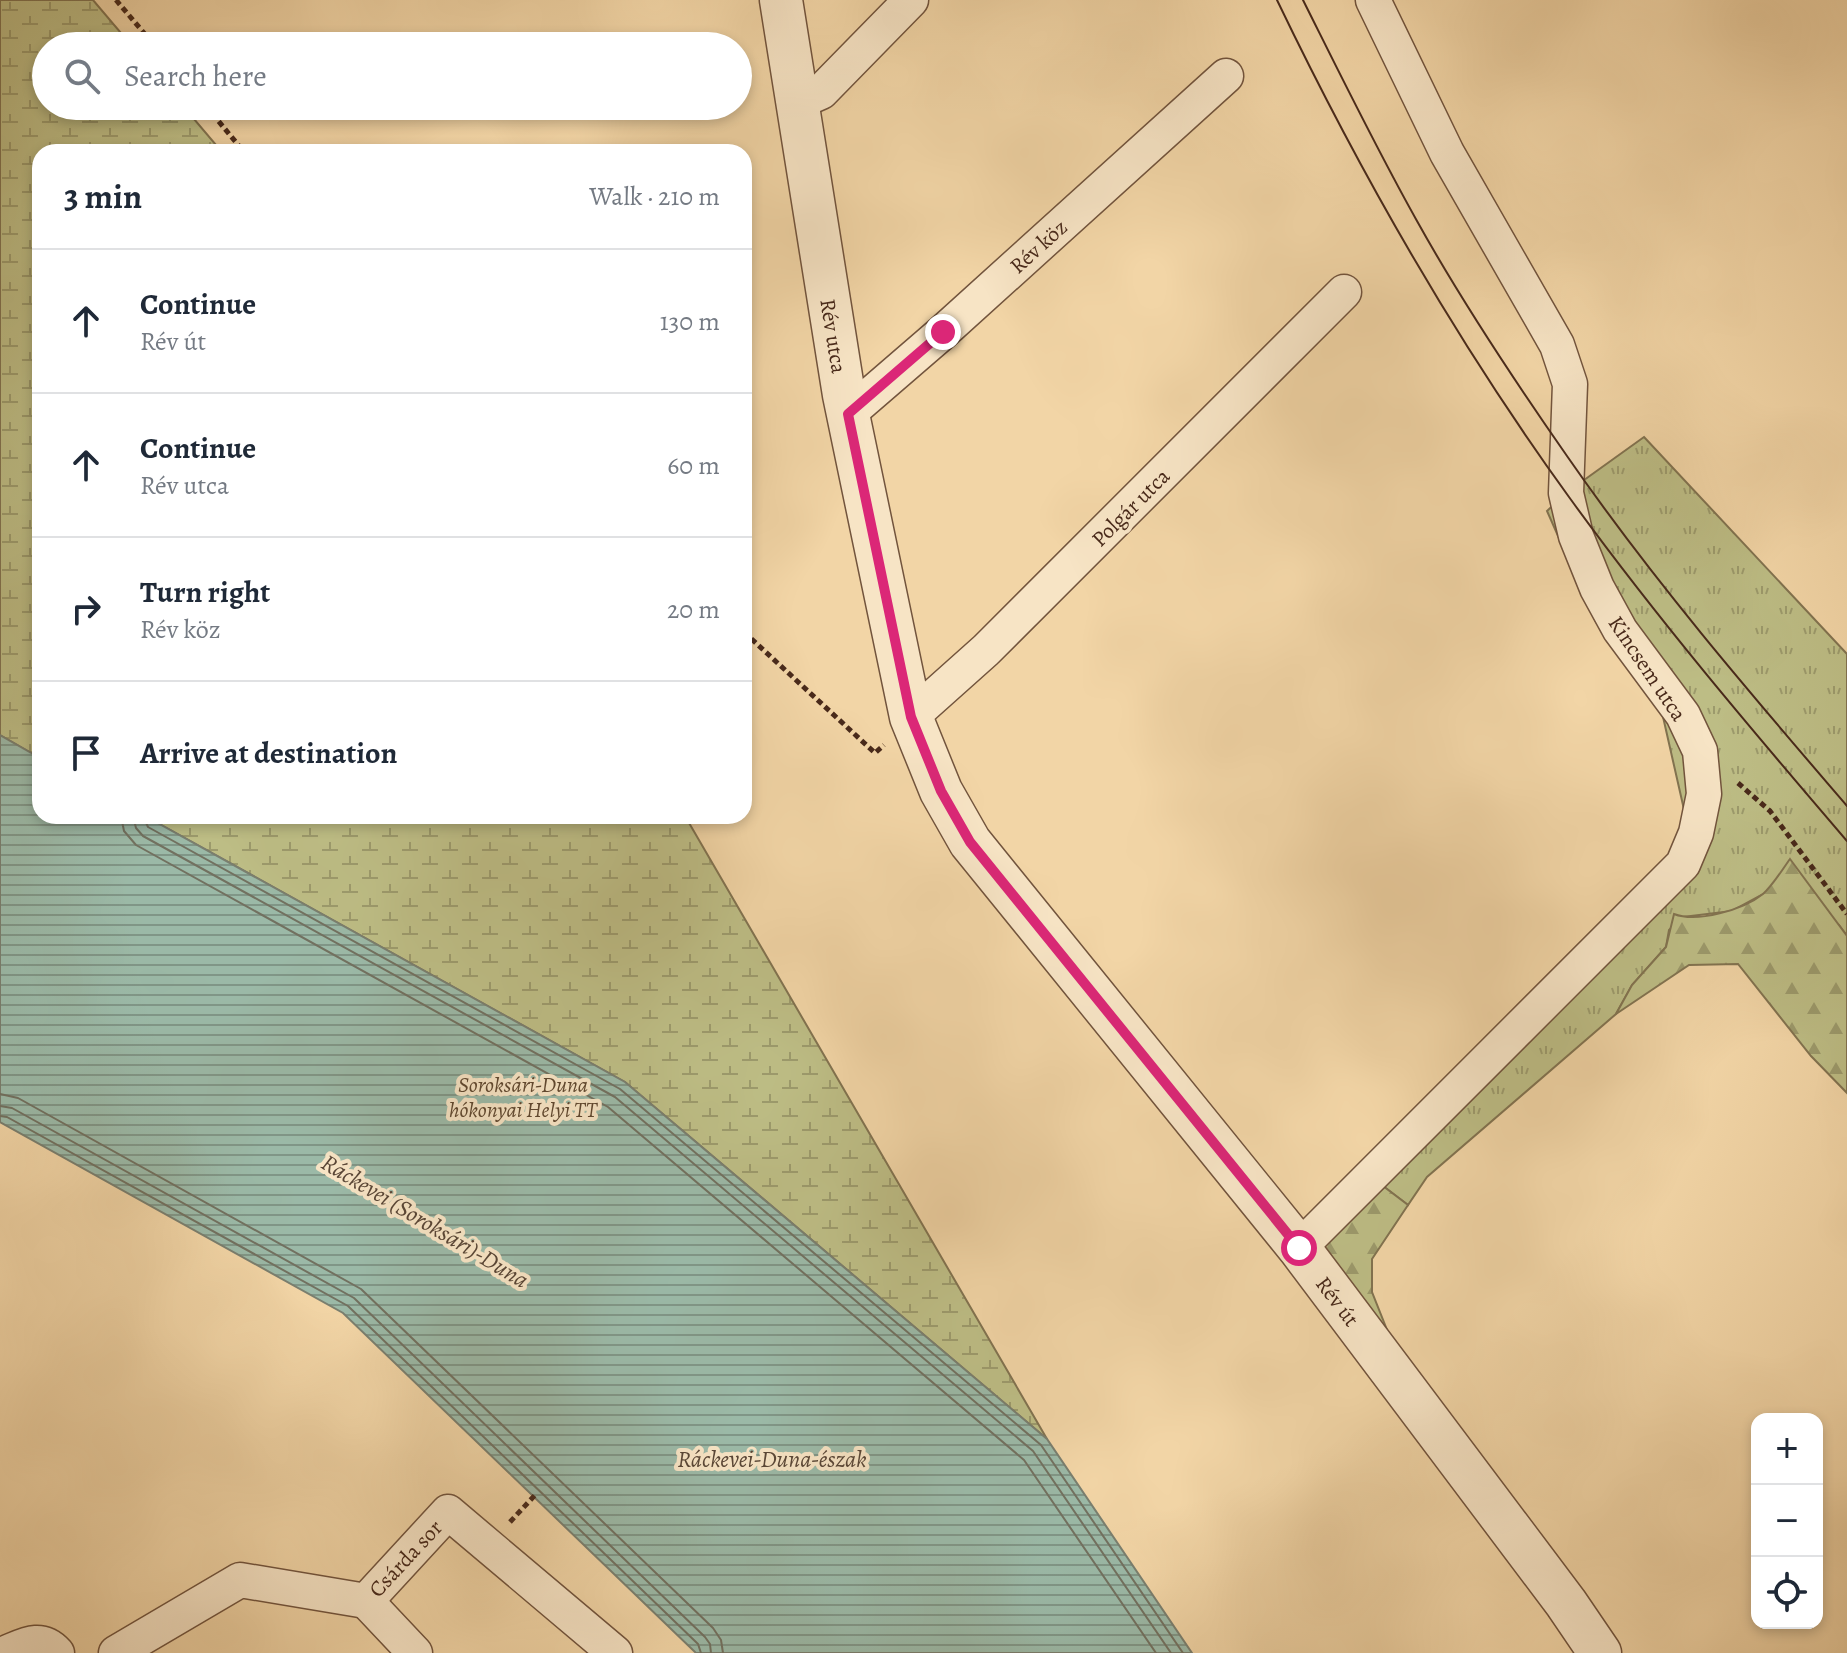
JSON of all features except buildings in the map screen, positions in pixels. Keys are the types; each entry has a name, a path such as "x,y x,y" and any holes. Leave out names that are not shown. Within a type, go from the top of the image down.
{"street":[{"name":"Rév utca","path":"781,0 848,414 911,717"},
{"path":"796,103 821,92 911,0"},
{"name":"Kincsem utca","path":"1299,1248 1683,864 1696,833 1704,794 1700,751 1683,715 1620,630 1597,588 1576,536 1566,493 1570,384 1557,345 1447,153 1373,0"},
{"name":"Rév köz","path":"848,414 1226,76"},
{"name":"Polgár utca","path":"911,717 986,650 1344,292"},
{"name":"Rév út","path":"911,717 941,791 970,842 1299,1248 1566,1603 1600,1653"},
{"name":"Csárda sor","path":"116,1653 240,1580 366,1601 448,1512 615,1653"},
{"path":"366,1601 415,1653"},
{"path":"6,1653 33,1641 50,1645 57,1653"}],"path":[{"path":"116,0 143,32"},
{"path":"218,120 237,144"},
{"path":"752,639 875,753 911,717"},
{"path":"1700,751 1770,811 1847,914"},
{"path":"510,1522 536,1494"}],"green space":[{"path":"0,0 93,0 120,32 32,32 32,120 195,120 215,144 32,144 32,753 0,735"},
{"path":"1644,437 1847,654 1847,936 1839,925 1763,894 1732,911 1683,917 1669,930 1666,947 1632,985 1616,1014 1427,1177 1408,1205 1383,1186 1690,836 1661,708 1596,622 1547,511 1566,493"},
{"path":"159,824 690,824 1047,1439 625,1082"},
{"path":"1790,859 1847,936 1847,1093 1811,1056 1738,964 1689,965 1616,1014 1632,985 1666,947 1674,914 1707,916 1744,905 1767,890"},
{"path":"1383,1186 1408,1205 1372,1259 1372,1292 1403,1370 1317,1245"}],"water":[{"name":"Ráckevei-Duna-észak","path":"0,735 32,753 32,824 159,824 625,1082 1047,1439 1192,1653 696,1653 343,1313 0,1122"}],"tram line":[{"path":"1277,0 1376,192 1449,317 1527,438 1669,629 1847,841"},
{"path":"1303,0 1417,221 1470,311 1528,399 1599,502 1667,591 1847,806"}],"route":[{"path":"943,332 848,414 911,717 941,791 970,842 1299,1248"}],"park label":[{"name":"Soroksári-Duna hókonyai Helyi TT","path":"523,1096"}],"water label":[{"name":"Ráckevei (Soroksári)-Duna","path":"425,1221"}]}
